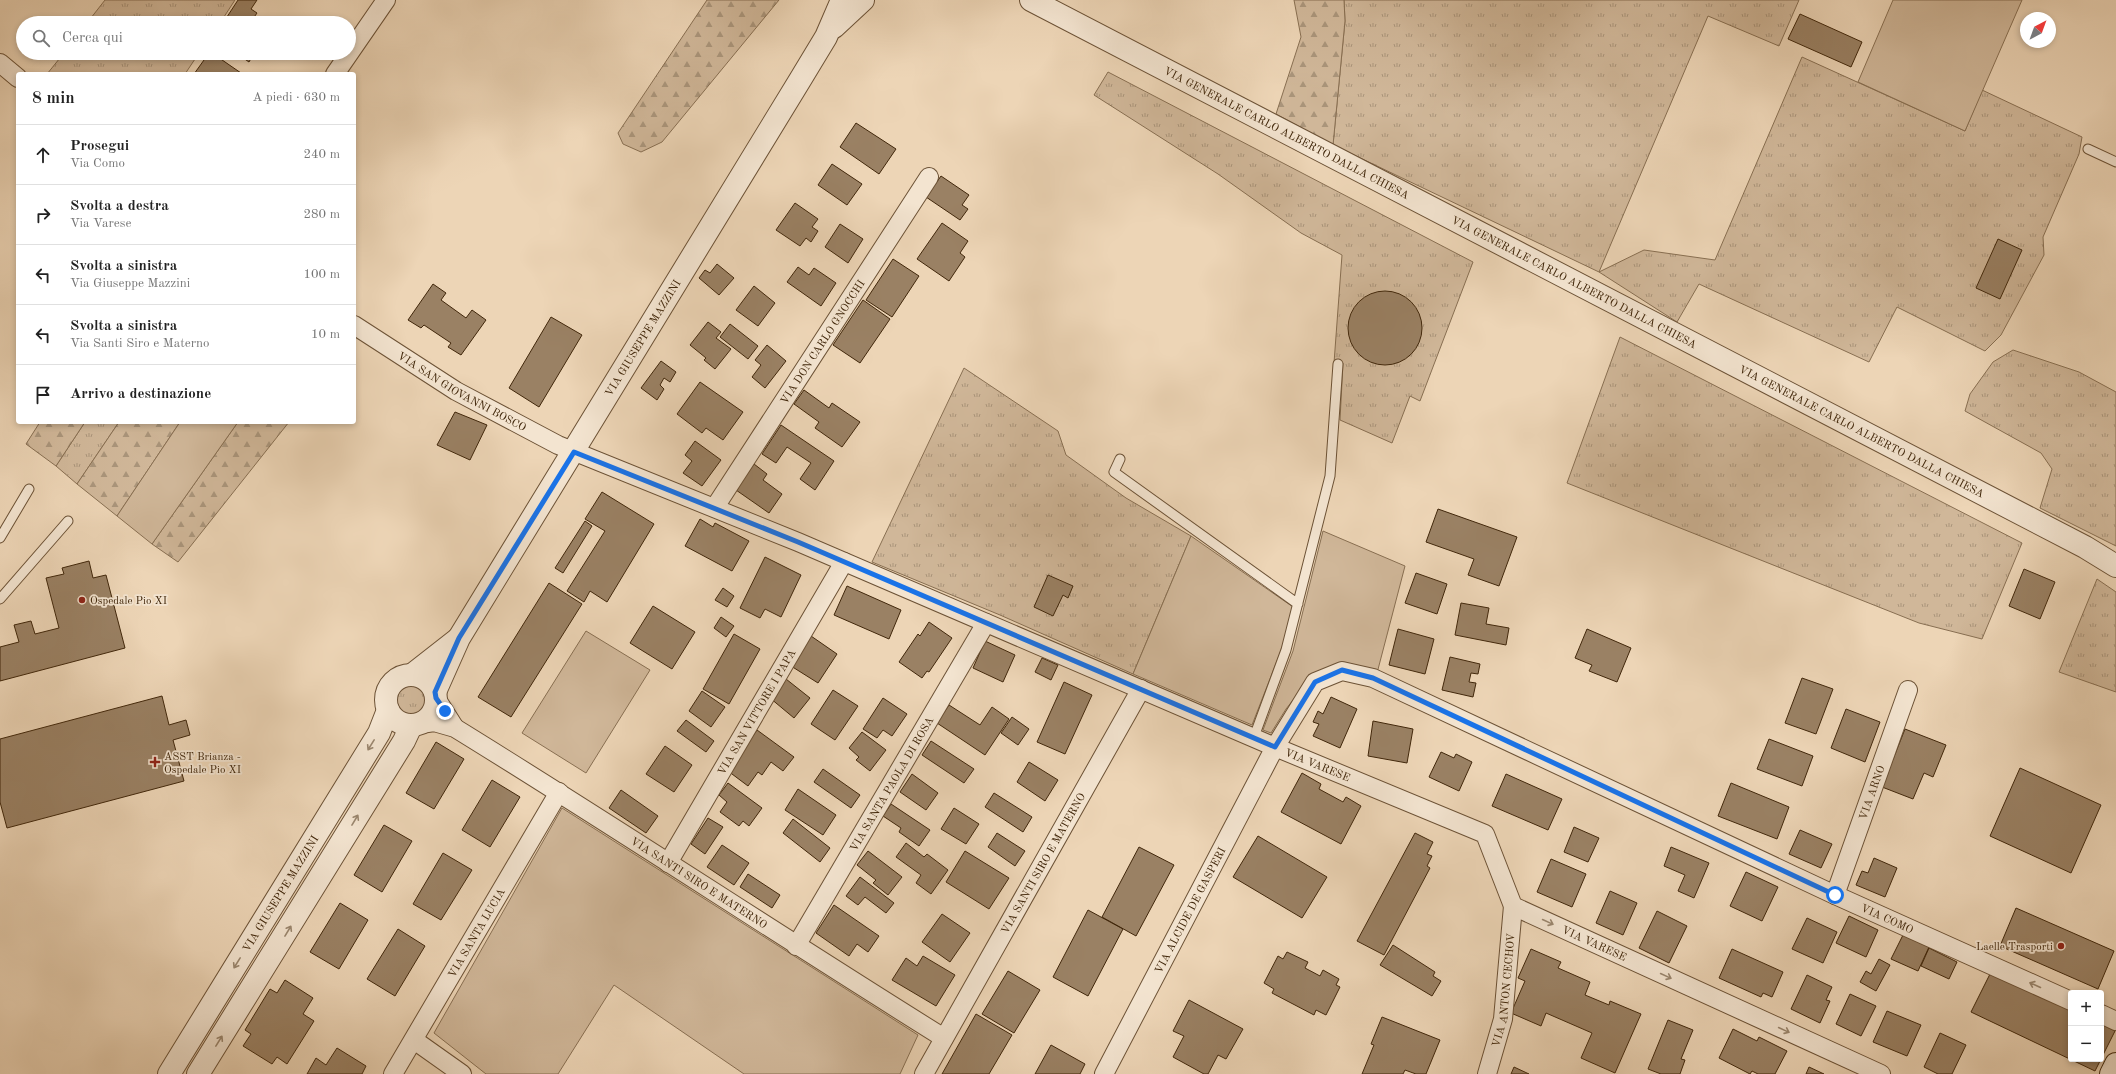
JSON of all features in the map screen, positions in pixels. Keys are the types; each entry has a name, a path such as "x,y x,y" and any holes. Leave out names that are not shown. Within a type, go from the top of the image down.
{"street":[{"path":"356,44 386,0"},
{"name":"VIA GIUSEPPE MAZZINI","path":"436,695 459,638 574,452 826,37 842,0"},
{"name":"VIA GIUSEPPE MAZZINI","path":"826,37 844,16 863,0"},
{"name":"VIA GENERALE CARLO ALBERTO DALLA CHIESA","path":"1031,0 2071,540 2116,566"},
{"path":"336,72 345,60"},
{"path":"0,63 16,76"},
{"name":"VIA DON CARLO GNOCCHI","path":"715,507 929,177"},
{"name":"VIA SAN GIOVANNI BOSCO","path":"356,326 456,391 574,452"},
{"name":"VIA VARESE","path":"574,452 715,507 1275,747 1485,834 1513,906 1881,1074"},
{"name":"VIA SAN VITTORE I PAPA","path":"668,863 844,562"},
{"name":"VIA SANTA PAOLA DI ROSA","path":"796,946 986,623"},
{"name":"VIA GIUSEPPE MAZZINI","path":"412,675 459,638"},
{"name":"VIA COMO","path":"1275,747 1315,682 1342,670 1373,678 1835,895 2068,1000"},
{"path":"198,1074 404,741 416,725 429,718 435,709 436,695 430,683 412,675 402,677 394,682 389,689 386,700 388,710 394,718 402,724 416,725"},
{"name":"VIA SANTI SIRO E MATERNO","path":"924,1074 1141,689"},
{"name":"VIA ARNO","path":"1835,895 1908,690"},
{"name":"VIA SANTI SIRO E MATERNO","path":"436,695 455,728"},
{"name":"VIA GIUSEPPE MAZZINI","path":"168,1074 379,732 388,710"},
{"name":"VIA SANTI SIRO E MATERNO","path":"416,725 434,722 455,728 559,792 796,946 944,1038"},
{"name":"VIA ALCIDE DE GASPERI","path":"1104,1074 1275,747"},
{"name":"VIA SANTA LUCIA","path":"393,1074 559,792"},
{"name":"VIA ANTON CECHOV","path":"1487,1074 1503,1019 1513,906"},
{"path":"2104,1015 2116,1021"},
{"path":"414,1040 462,1074"},
{"path":"2112,1074 2116,1064"}],"lane":[{"path":"2088,149 2116,162"},
{"path":"1254,738 1286,650 1330,476 1338,364"},
{"path":"1120,458 1114,472 1298,604"},
{"path":"0,538 29,489"},
{"path":"0,599 68,521"}],"green space":[{"path":"105,0 235,0 225,16 92,16"},
{"path":"707,0 779,0 662,142 641,152 623,144 618,133"},
{"path":"1294,0 1344,0 1345,21 1333,145 1276,114 1301,37"},
{"path":"1344,0 1799,0 1779,46 1708,16 1599,272 1333,145 1345,21"},
{"path":"1893,0 2022,0 1965,131 1858,82"},
{"path":"1802,57 1965,131 1982,90 2082,137 2079,154 2043,237 2044,255 2001,335 1985,351 1897,307 1869,362 1699,284 1677,322 1599,272 1644,250 1715,260"},
{"path":"58,60 194,60 186,72 49,72"},
{"path":"1108,72 1473,262 1420,401 1410,396 1392,443 1340,420 1343,363 1334,363 1342,255 1301,233 1218,174 1094,95"},
{"path":"1620,337 2022,543 1982,639 1919,623 1567,483"},
{"path":"2013,350 2079,372 2116,392 2116,546 2040,508 2052,469 2041,453 1965,411 1970,394 1993,362"},
{"path":"964,368 1058,431 1066,455 1126,498 1191,536 1133,674 1000,615 872,562"},
{"path":"39,424 84,424 56,466 26,444"},
{"path":"84,424 118,424 77,484 56,466"},
{"path":"118,424 179,424 117,516 77,484"},
{"path":"179,424 237,424 152,544 117,516"},
{"path":"237,424 287,424 178,562 152,544"},
{"path":"1323,531 1405,566 1376,677 1309,680 1286,709 1271,733 1263,730 1293,651"},
{"path":"1191,536 1293,607 1282,648 1252,725 1133,674"},
{"path":"2097,579 2116,592 2116,692 2059,672"},
{"path":"586,631 650,670 586,773 522,733"},
{"path":"415,683 422,685 427,690 429,700 427,710 422,715 409,717 402,715 397,710 395,697 397,690 402,685"},
{"path":"562,808 918,1035 900,1074 744,1074 614,985 558,1074 486,1074 434,1033"}],"building":[{"path":"238,0 257,0 251,9 257,13 255,16 228,16"},
{"path":"1800,14 1862,42 1851,67 1788,39"},
{"path":"204,60 222,60 240,72 195,72"},
{"path":"856,123 896,149 879,174 840,147"},
{"path":"832,164 862,184 847,205 818,185"},
{"path":"941,176 969,195 962,205 968,209 960,220 926,197"},
{"path":"795,203 818,219 812,227 818,231 811,242 806,238 800,246 776,230"},
{"path":"942,223 968,241 960,253 965,257 949,281 917,259"},
{"path":"840,224 863,239 848,263 825,247"},
{"path":"1998,239 2022,250 2000,299 1976,288"},
{"path":"893,259 919,276 892,317 866,300"},
{"path":"717,264 734,278 719,295 699,278 705,270 710,273"},
{"path":"798,267 809,275 814,268 836,283 821,306 787,282"},
{"path":"433,284 446,293 441,300 466,318 472,310 486,320 461,355 448,347 451,343 424,325 421,328 408,320"},
{"path":"754,286 775,303 758,326 736,310"},
{"path":"1385,291 1406,297 1416,307 1422,328 1416,349 1406,359 1385,365 1364,359 1354,349 1348,328 1354,307 1364,297"},
{"path":"863,300 890,319 860,363 833,345"},
{"path":"551,317 582,335 539,407 509,388"},
{"path":"708,322 721,332 716,338 731,349 715,369 704,360 706,358 690,345"},
{"path":"730,324 758,346 748,359 720,337"},
{"path":"767,345 786,361 765,388 752,377 761,365 755,360"},
{"path":"661,361 676,372 670,382 664,378 660,385 664,389 657,400 641,388"},
{"path":"700,382 743,412 723,440 706,428 702,433 677,414"},
{"path":"804,390 829,408 832,403 860,422 842,447 815,428 819,422 794,404"},
{"path":"455,412 487,425 470,460 437,445"},
{"path":"781,425 834,461 815,490 800,479 811,463 787,447 776,463 762,454"},
{"path":"695,441 721,460 702,486 683,473 692,461 685,455"},
{"path":"754,464 767,474 763,480 782,494 769,513 736,490"},
{"path":"602,492 654,524 607,602 590,591 584,602 567,591 605,531 585,519"},
{"path":"1438,509 1517,537 1499,586 1468,575 1474,559 1426,542"},
{"path":"700,519 713,527 715,523 749,541 732,571 685,546"},
{"path":"585,521 592,526 563,573 555,568"},
{"path":"765,557 801,575 781,617 765,609 760,618 740,608"},
{"name":"Ospedale Pio XI","path":"89,561 93,578 106,575 125,648 0,681 0,647 19,642 14,625 31,621 35,634 59,628 46,578 64,574 62,568"},
{"path":"2024,569 2055,582 2040,619 2009,606"},
{"path":"1416,573 1447,584 1437,614 1405,603"},
{"path":"1048,575 1073,586 1068,598 1063,595 1053,616 1034,607"},
{"path":"549,583 582,604 511,717 478,697"},
{"path":"847,586 901,610 889,639 834,615"},
{"path":"723,588 734,596 727,607 715,600"},
{"path":"1461,603 1489,608 1486,624 1509,628 1506,645 1455,635"},
{"path":"653,606 695,632 672,669 630,643"},
{"path":"721,617 734,626 726,637 714,628"},
{"path":"929,622 952,638 929,672 927,671 922,678 899,662 918,634 920,636"},
{"path":"1398,629 1434,639 1425,674 1389,665"},
{"path":"1587,629 1631,648 1617,682 1589,671 1592,665 1575,658"},
{"path":"734,634 760,649 729,704 703,689"},
{"path":"811,636 837,654 818,683 791,666"},
{"path":"985,641 1015,655 1003,682 973,668"},
{"path":"1450,657 1480,664 1478,674 1471,673 1469,682 1476,683 1473,697 1442,690"},
{"path":"1042,658 1058,665 1051,680 1035,672"},
{"path":"1802,678 1833,689 1816,734 1785,723"},
{"path":"786,679 810,698 794,718 770,698"},
{"path":"1064,682 1092,695 1065,754 1037,742"},
{"path":"833,690 858,706 835,740 811,724"},
{"path":"702,691 725,707 711,727 689,711"},
{"path":"162,696 169,725 186,720 190,735 173,740 184,781 7,828 0,802 0,739"},
{"path":"1331,697 1357,709 1340,748 1313,736 1319,724 1313,722 1318,711 1323,714"},
{"path":"883,698 907,714 892,736 883,730 877,738 863,729"},
{"path":"949,705 980,725 992,707 1009,719 985,755 937,723"},
{"path":"1846,709 1880,722 1865,762 1831,748"},
{"path":"1012,717 1029,729 1018,745 1001,733"},
{"path":"686,720 714,741 706,752 677,731"},
{"path":"1373,721 1413,729 1407,763 1368,756"},
{"path":"1905,729 1946,745 1933,777 1924,773 1913,799 1882,787"},
{"path":"757,730 794,757 783,771 771,762 762,775 758,772 748,786 728,771"},
{"path":"862,732 886,750 870,771 856,760 859,757 849,748"},
{"path":"1769,739 1813,756 1802,786 1757,769"},
{"path":"931,741 974,769 964,783 922,755"},
{"path":"436,742 464,759 434,809 406,793"},
{"path":"665,746 692,765 674,792 646,774"},
{"path":"1441,752 1454,758 1456,754 1472,762 1459,791 1429,777"},
{"path":"1029,762 1058,780 1045,801 1017,782"},
{"path":"2020,768 2101,805 2071,873 1990,836"},
{"path":"823,769 860,795 851,808 814,782"},
{"path":"1302,773 1321,784 1319,789 1343,802 1346,797 1361,806 1341,844 1281,812"},
{"path":"912,774 938,793 926,810 900,792"},
{"path":"1506,774 1562,799 1548,830 1492,806"},
{"path":"492,780 520,797 490,847 462,830"},
{"path":"728,783 762,808 749,826 743,821 739,826 720,812 727,802 719,795"},
{"path":"1731,783 1789,807 1777,839 1718,816"},
{"path":"798,789 836,815 823,835 785,810"},
{"path":"621,790 658,816 646,833 609,808"},
{"path":"994,793 1032,817 1023,832 985,807"},
{"path":"891,804 930,830 919,846 899,832 901,828 883,816"},
{"path":"954,808 979,824 966,844 941,829"},
{"path":"708,818 723,827 705,854 691,844"},
{"path":"793,819 830,848 820,862 783,833"},
{"path":"384,825 412,841 382,892 354,875"},
{"path":"1574,827 1599,838 1588,862 1564,852"},
{"path":"1800,830 1832,844 1821,868 1789,854"},
{"path":"997,833 1025,851 1015,866 988,847"},
{"path":"1415,833 1433,842 1427,854 1432,856 1427,866 1430,868 1384,955 1357,941"},
{"path":"1258,836 1327,877 1302,918 1233,877"},
{"path":"906,843 924,857 927,854 948,870 931,894 916,883 921,875 896,857"},
{"path":"722,845 749,863 734,885 707,867"},
{"path":"1139,847 1174,865 1136,936 1102,917"},
{"path":"1671,847 1709,863 1694,898 1678,891 1685,875 1664,866"},
{"path":"868,851 902,877 888,895 873,883 876,880 857,865"},
{"path":"965,851 1009,878 989,909 946,882"},
{"path":"443,853 472,870 441,920 413,904"},
{"path":"1874,858 1897,868 1885,897 1856,885 1862,871 1868,873"},
{"path":"1551,859 1586,874 1572,907 1537,892"},
{"path":"1746,872 1778,887 1762,921 1730,906"},
{"path":"748,874 780,895 772,908 740,887"},
{"path":"860,877 894,903 886,913 865,897 858,905 846,896"},
{"path":"1610,891 1637,903 1623,935 1596,923"},
{"path":"340,903 368,920 339,969 310,952"},
{"path":"834,905 879,936 868,952 857,944 849,956 816,933"},
{"path":"2016,908 2114,951 2098,989 2000,946"},
{"path":"1088,910 1123,929 1088,996 1053,977"},
{"path":"1657,911 1687,926 1669,963 1639,948"},
{"path":"942,914 970,933 950,962 922,942"},
{"path":"1849,916 1878,930 1866,957 1836,943"},
{"path":"1807,918 1837,932 1823,963 1792,949"},
{"path":"398,929 425,946 395,996 367,979"},
{"path":"1903,935 1929,947 1918,971 1891,959"},
{"path":"1393,945 1435,972 1433,976 1441,981 1432,996 1380,965"},
{"path":"1929,948 1957,962 1949,979 1921,966"},
{"path":"1531,949 1561,962 1558,968 1590,982 1585,995 1609,1005 1610,1001 1641,1014 1615,1073 1581,1058 1592,1033 1546,1013 1541,1026 1511,1013 1525,981 1518,978"},
{"path":"1732,949 1783,972 1772,997 1763,993 1761,997 1719,978"},
{"path":"1287,952 1308,962 1305,968 1320,976 1323,970 1339,979 1336,985 1340,987 1326,1015 1316,1010 1314,1015 1272,993 1274,989 1264,983 1278,956 1283,959"},
{"path":"923,956 955,975 936,1006 892,980 906,958 917,966"},
{"path":"1879,959 1890,965 1876,991 1860,982 1866,971 1871,974"},
{"path":"1008,971 1040,990 1014,1033 982,1014"},
{"path":"1991,972 2068,1009 2068,1058 1971,1012"},
{"path":"1807,975 1832,987 1826,1000 1830,1001 1820,1023 1791,1009"},
{"path":"285,980 313,998 303,1014 314,1021 287,1064 277,1057 272,1064 243,1046 251,1034 245,1030 270,989 277,993"},
{"path":"1850,994 1876,1006 1861,1036 1836,1024"},
{"path":"1189,1000 1243,1029 1226,1059 1218,1055 1208,1074 1204,1074 1173,1057 1184,1036 1173,1031"},
{"path":"1887,1011 1921,1025 1907,1056 1873,1042"},
{"path":"976,1014 1012,1035 989,1074 942,1074"},
{"path":"1382,1017 1440,1040 1426,1074 1416,1074 1405,1070 1403,1074 1362,1074 1374,1045 1371,1044"},
{"path":"1668,1020 1693,1030 1681,1059 1685,1060 1680,1074 1661,1074 1648,1069"},
{"path":"2104,1026 2115,1031 2104,1053"},
{"path":"1733,1029 1757,1041 1759,1037 1787,1051 1775,1074 1758,1074 1752,1071 1750,1074 1719,1058"},
{"path":"1940,1033 1966,1045 1952,1074 1938,1074 1924,1067"},
{"path":"1051,1045 1085,1064 1080,1074 1035,1074"},
{"path":"337,1048 366,1066 362,1074 307,1074 316,1058 326,1065"},
{"path":"2076,1062 2100,1062 2095,1071"},
{"path":"1514,1067 1529,1074 1511,1074"},
{"path":"1809,1067 1824,1074 1806,1074"}],"place":[{"name":"Ospedale Pio XI","path":"82,600"},
{"name":"ASST Brianza - Ospedale Pio XI","path":"155,762"},
{"name":"Laelle Trasporti","path":"2061,946"}],"route":[{"path":"445,711 436,698 435,692 448,667 459,638 574,452 715,507 1275,747 1315,682 1342,670 1373,678 1835,895"}]}
